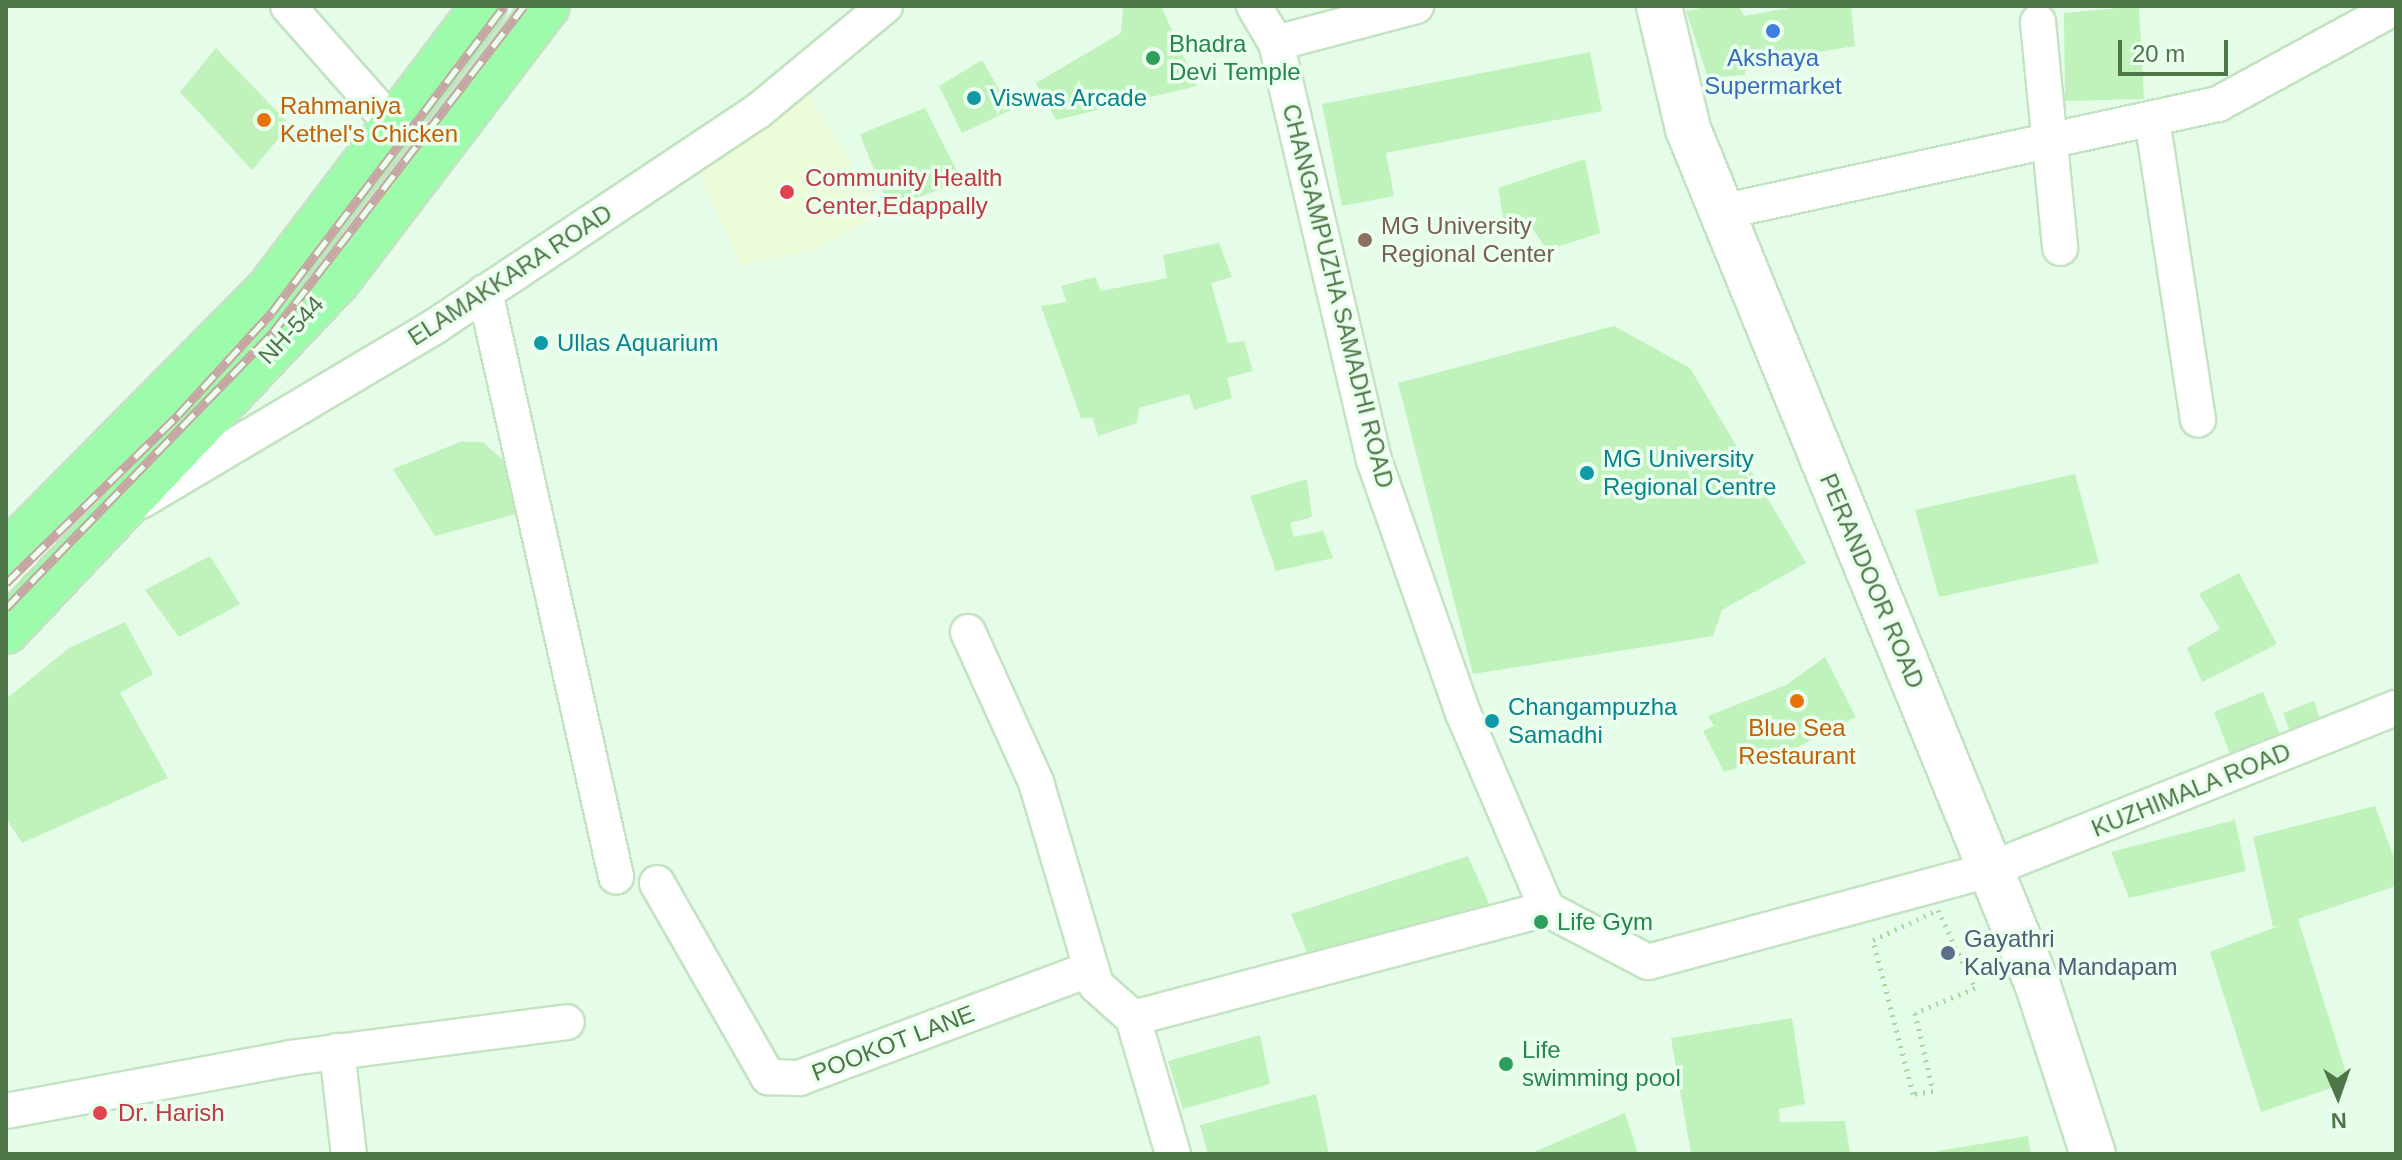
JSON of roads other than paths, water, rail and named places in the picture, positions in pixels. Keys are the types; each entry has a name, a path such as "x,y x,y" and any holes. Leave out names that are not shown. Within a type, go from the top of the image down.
{"main road":[{"name":"NH-544","path":"6,555 270,288 391,123 484,6"},
{"name":"NH-544","path":"6,631 338,280 547,6"},
{"name":"PERANDOOR ROAD","path":"1659,6 1688,129 1986,871 2038,986 2093,1154"},
{"path":"72,486 117,516"}],"street":[{"path":"288,6 391,123"},
{"name":"ELAMAKKARA ROAD","path":"117,516 485,292 758,111 885,6"},
{"name":"CHANGAMPUZHA SAMADHI ROAD","path":"1254,6 1276,43 1374,460 1463,713 1547,909"},
{"path":"1276,43 1416,6"},
{"path":"1721,212 2218,104 2396,7"},
{"path":"2038,22 2060,248"},
{"path":"2152,119 2198,419"},
{"path":"485,292 616,876"},
{"path":"968,632 1036,782 1096,985 1133,1018 1173,1154"},
{"name":"KUZHIMALA ROAD","path":"1547,909 1648,962 1986,871 2396,708"},
{"name":"POOKOT LANE","path":"657,883 768,1077 799,1078 1091,969"},
{"path":"1133,1018 1547,909"},
{"path":"6,1111 337,1051 567,1022"},
{"path":"337,1051 349,1154"}],"railway":[{"path":"6,583 178,415 272,312 504,6"},
{"path":"6,608 273,332 524,6"}],"place":[{"name":"Akshaya Supermarket","path":"1773,31"},
{"name":"Bhadra Devi Temple","path":"1153,58"},
{"name":"Viswas Arcade","path":"974,98"},
{"name":"Rahmaniya Kethel's Chicken","path":"264,120"},
{"name":"Community Health Center,Edappally","path":"787,192"},
{"name":"MG University Regional Center","path":"1365,240"},
{"name":"Ullas Aquarium","path":"541,343"},
{"name":"MG University Regional Centre","path":"1587,473"},
{"name":"Blue Sea Restaurant","path":"1797,701"},
{"name":"Changampuzha Samadhi","path":"1492,721"},
{"name":"Life Gym","path":"1541,922"},
{"name":"Gayathri Kalyana Mandapam","path":"1948,953"},
{"name":"Life swimming pool","path":"1506,1064"},
{"name":"Dr. Harish","path":"100,1113"}]}
